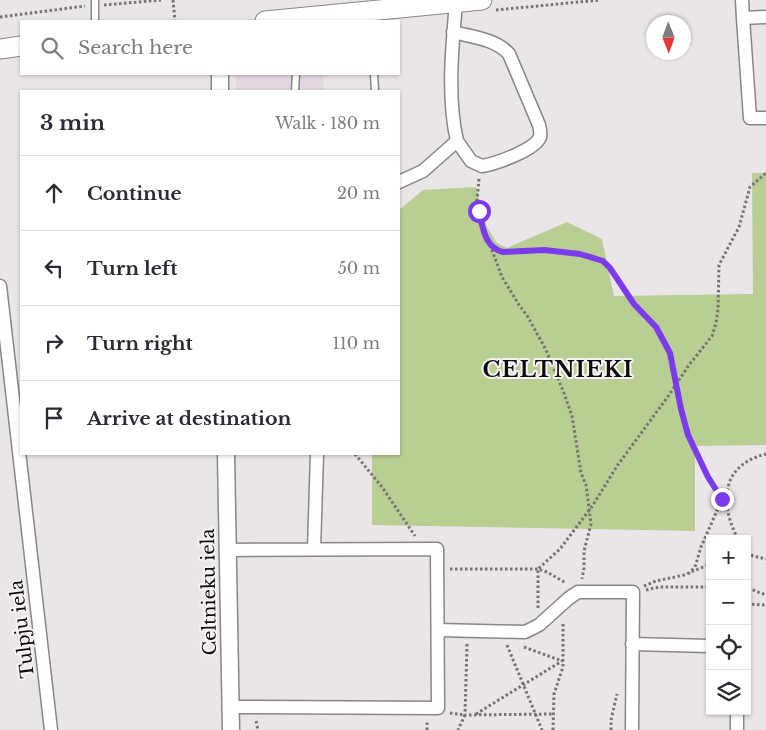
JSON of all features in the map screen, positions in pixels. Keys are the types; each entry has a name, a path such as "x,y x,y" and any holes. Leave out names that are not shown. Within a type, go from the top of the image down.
{"main road":[{"path":"296,20 369,16 400,4 456,3 482,0"},
{"path":"0,49 20,46"}],"street":[{"path":"742,0 750,118 766,118"},
{"path":"453,32 494,43 509,54 540,130 538,140 524,150 500,162 480,166 471,160 457,141 452,85 453,32 456,3"},
{"path":"743,18 766,17"},
{"path":"220,75 220,90"},
{"path":"400,182 423,171 457,141"},
{"name":"Tulpju iela","path":"0,286 51,730"},
{"name":"Celtnieku iela","path":"226,455 231,730"},
{"path":"314,549 317,455"},
{"path":"228,550 437,549 438,708 231,708"},
{"path":"438,630 521,632 537,626 563,603 580,592 633,592 632,730"},
{"path":"632,644 706,646"},
{"path":"737,715 737,730"}],"lane":[{"path":"95,3 95,20"},
{"path":"296,75 296,90"},
{"path":"374,75 375,90"}],"path":[{"path":"0,17 95,3 161,0"},
{"path":"173,0 175,20"},
{"path":"437,570 538,569 547,572 580,592 584,568 584,550 590,530 589,509 572,416 546,350 502,277 484,230 477,200 480,166"},
{"path":"537,626 538,569 560,548 676,383 712,336 718,309 718,265 739,227 750,188 766,173"},
{"path":"490,245 493,249 503,252 544,250 580,254 603,261 610,268 634,304 660,332 670,353 681,409 693,448 708,477 726,505 737,535"},
{"path":"688,574 695,567 734,473 744,463 766,454"},
{"path":"356,455 382,487 424,549"},
{"path":"726,505 728,485"},
{"path":"751,554 758,558"},
{"path":"751,558 766,559"},
{"path":"633,592 656,581 688,574 706,566"},
{"path":"633,592 659,587 706,588"},
{"path":"751,589 766,595"},
{"path":"553,730 554,694 563,667 563,603"},
{"path":"751,604 766,605"},
{"path":"458,730 465,715 468,631"},
{"path":"513,643 505,640 542,730"},
{"path":"522,646 563,661"},
{"path":"476,715 563,661"},
{"path":"438,708 449,713 465,715 554,714"}],"shaded area":[{"path":"236,75 323,75 324,90 236,90"}],"green space":[{"path":"752,173 766,173 766,445 695,446 695,531 372,525 372,455 400,455 400,209 423,190 476,187 487,227 497,243 507,248 567,222 602,239 614,296 753,294"}],"district":[{"name":"CELTNIEKI","path":"558,369"}],"route":[{"path":"479,211 488,243 496,250 503,252 544,250 580,254 603,261 610,268 634,304 660,332 672,358 674,378 688,435 708,477 722,499"}]}
